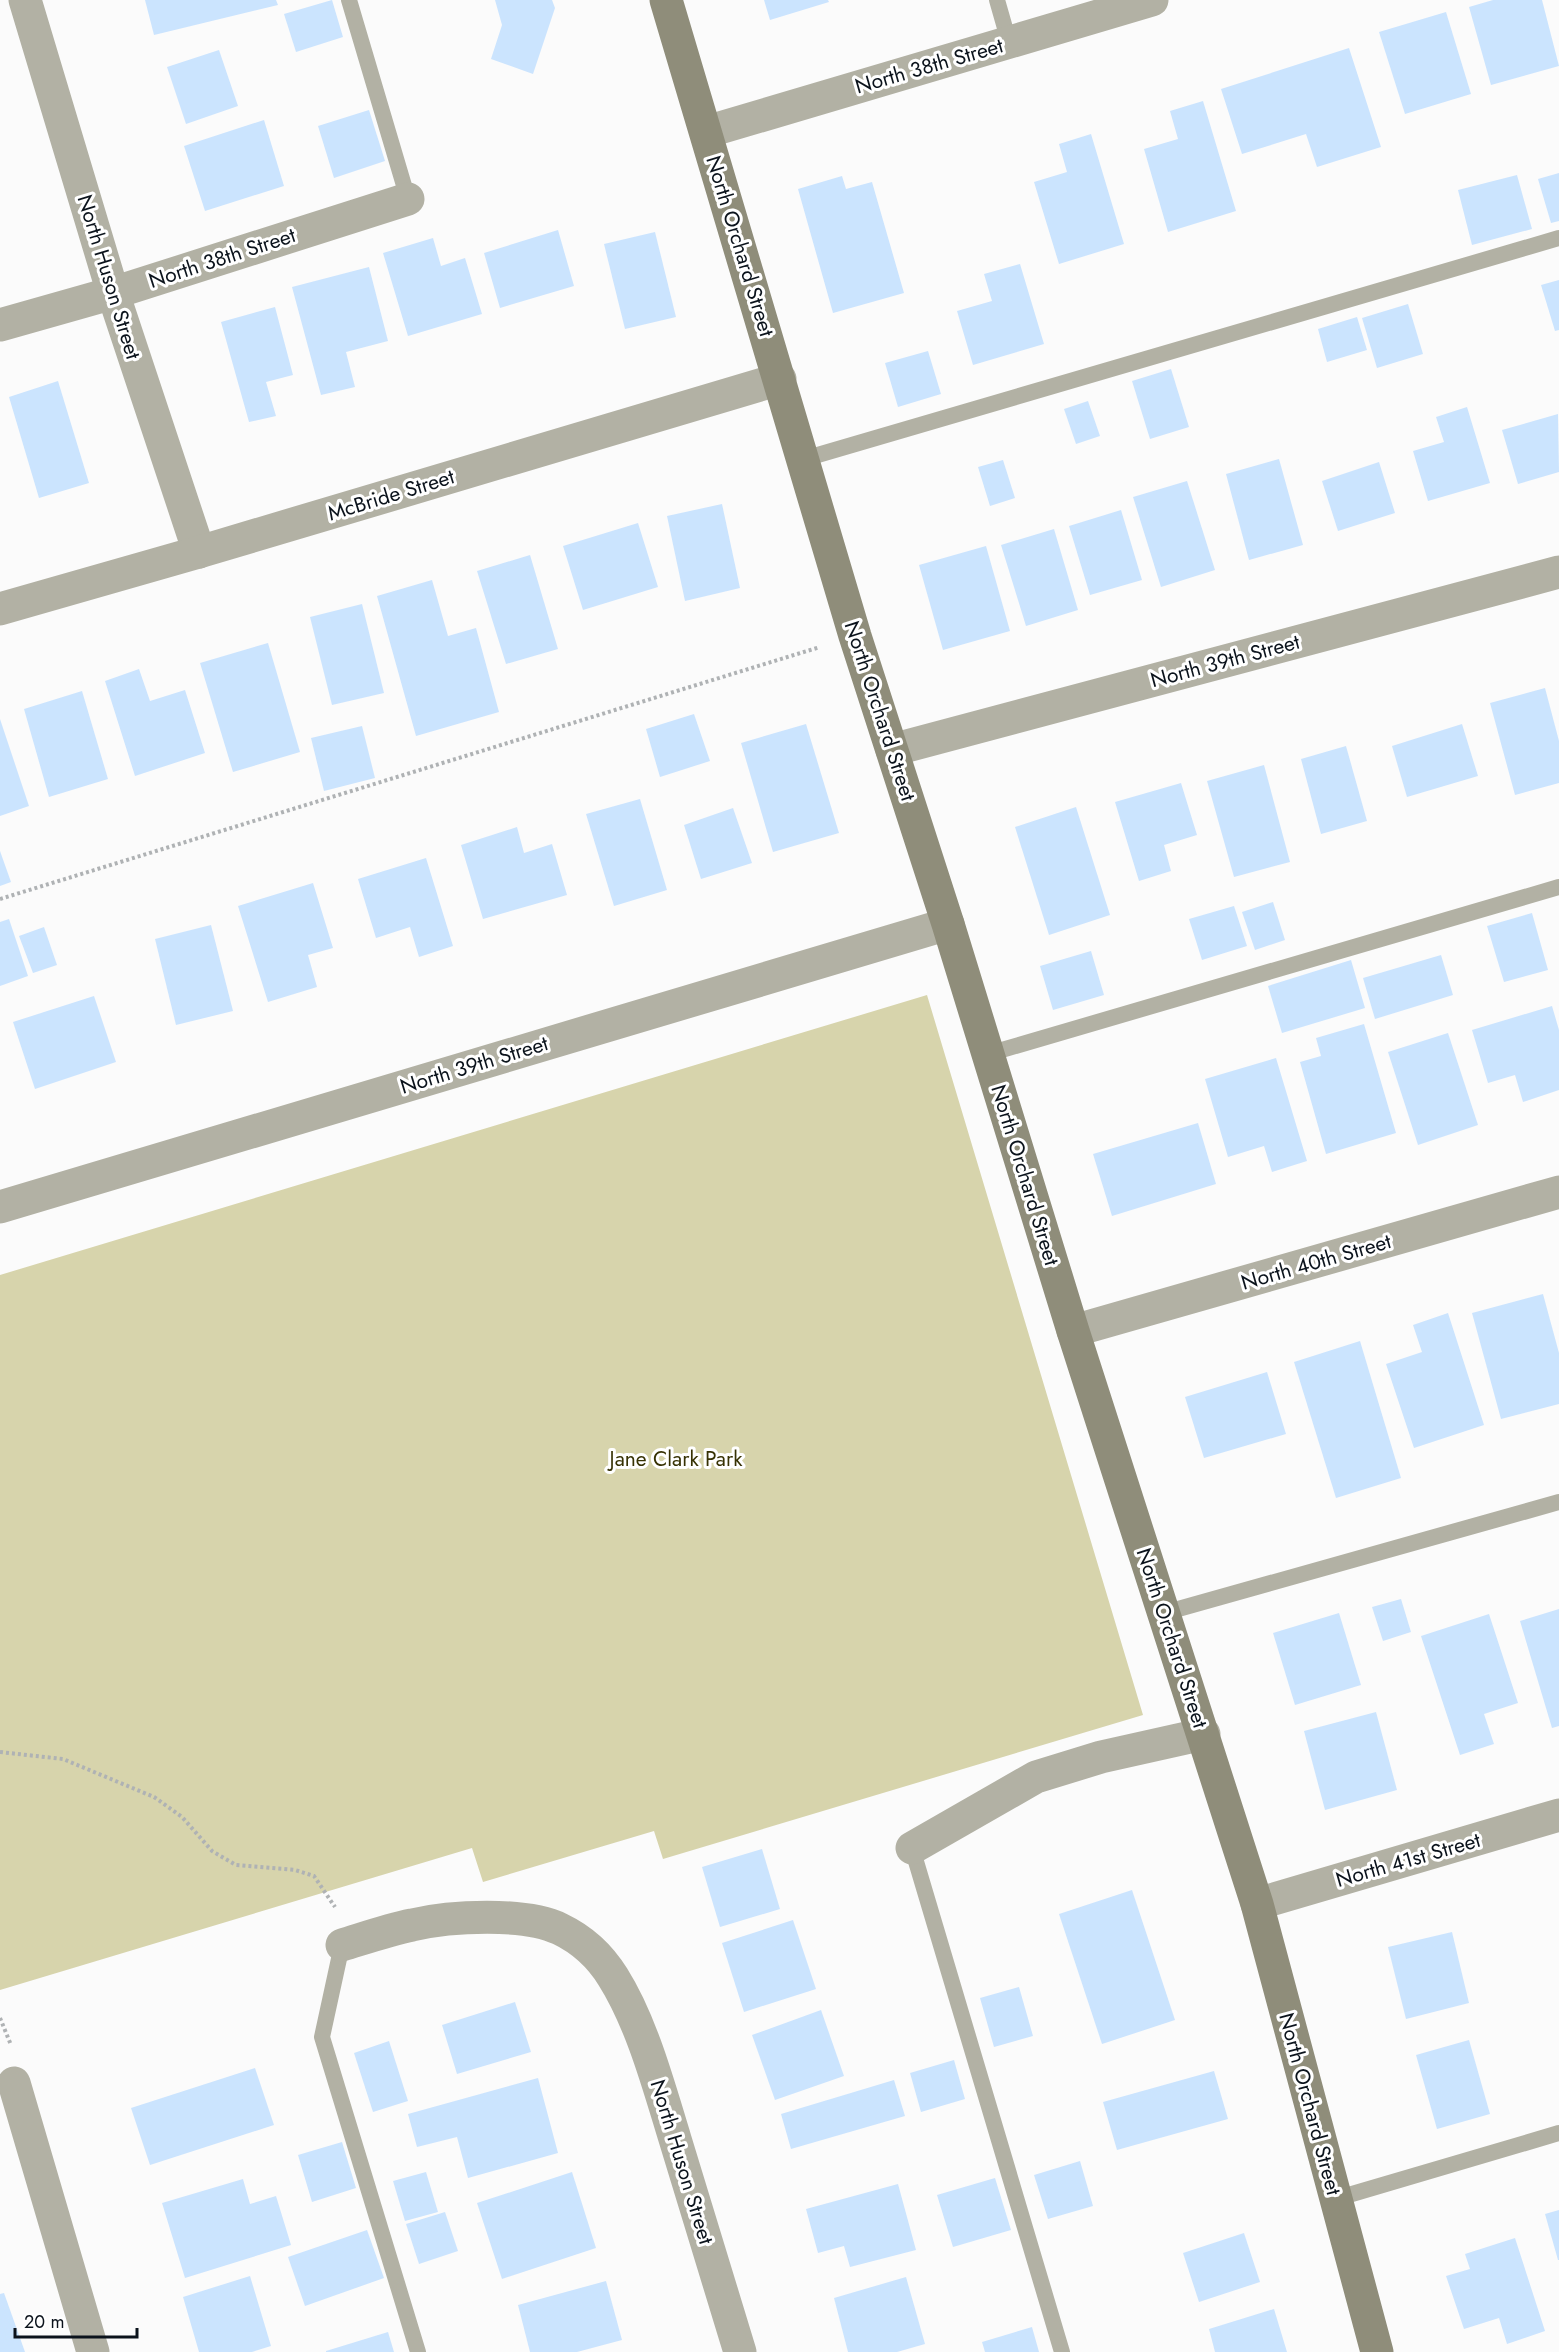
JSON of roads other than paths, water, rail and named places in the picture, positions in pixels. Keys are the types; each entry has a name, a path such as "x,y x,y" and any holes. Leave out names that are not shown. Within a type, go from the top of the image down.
{"street":[{"name":"North Huson Street","path":"26,0 113,293 199,552"},
{"name":"North Orchard Street","path":"666,0 855,636 948,924 1073,1331 1257,1904 1377,2352"},
{"name":"North 38th Street","path":"706,132 1152,0"},
{"name":"North 38th Street","path":"0,324 113,293 408,199"},
{"name":"McBride Street","path":"0,609 780,379"},
{"name":"North 39th Street","path":"892,750 1559,572"},
{"name":"North 39th Street","path":"0,1207 948,924"},
{"name":"North 40th Street","path":"1073,1331 1559,1192"},
{"path":"912,1848 1036,1777 1101,1757 1204,1734"},
{"name":"North 41st Street","path":"1257,1904 1559,1815"},
{"name":"North Huson Street","path":"350,1942 413,1924 506,1918 532,1920 558,1928 589,1947 613,1976 623,1994 657,2079 740,2352"},
{"path":"14,2083 93,2352"}],"lane":[{"path":"349,0 408,199"},
{"path":"997,0 1009,42"},
{"path":"804,459 1559,238"},
{"path":"988,1053 1559,887"},
{"path":"1164,1613 1559,1502"},
{"path":"912,1848 1062,2352"},
{"path":"350,1942 322,2037 418,2352"},
{"path":"1335,2199 1559,2133"}],"park label":[{"name":"Jane Clark Park","path":"676,1459"}]}
